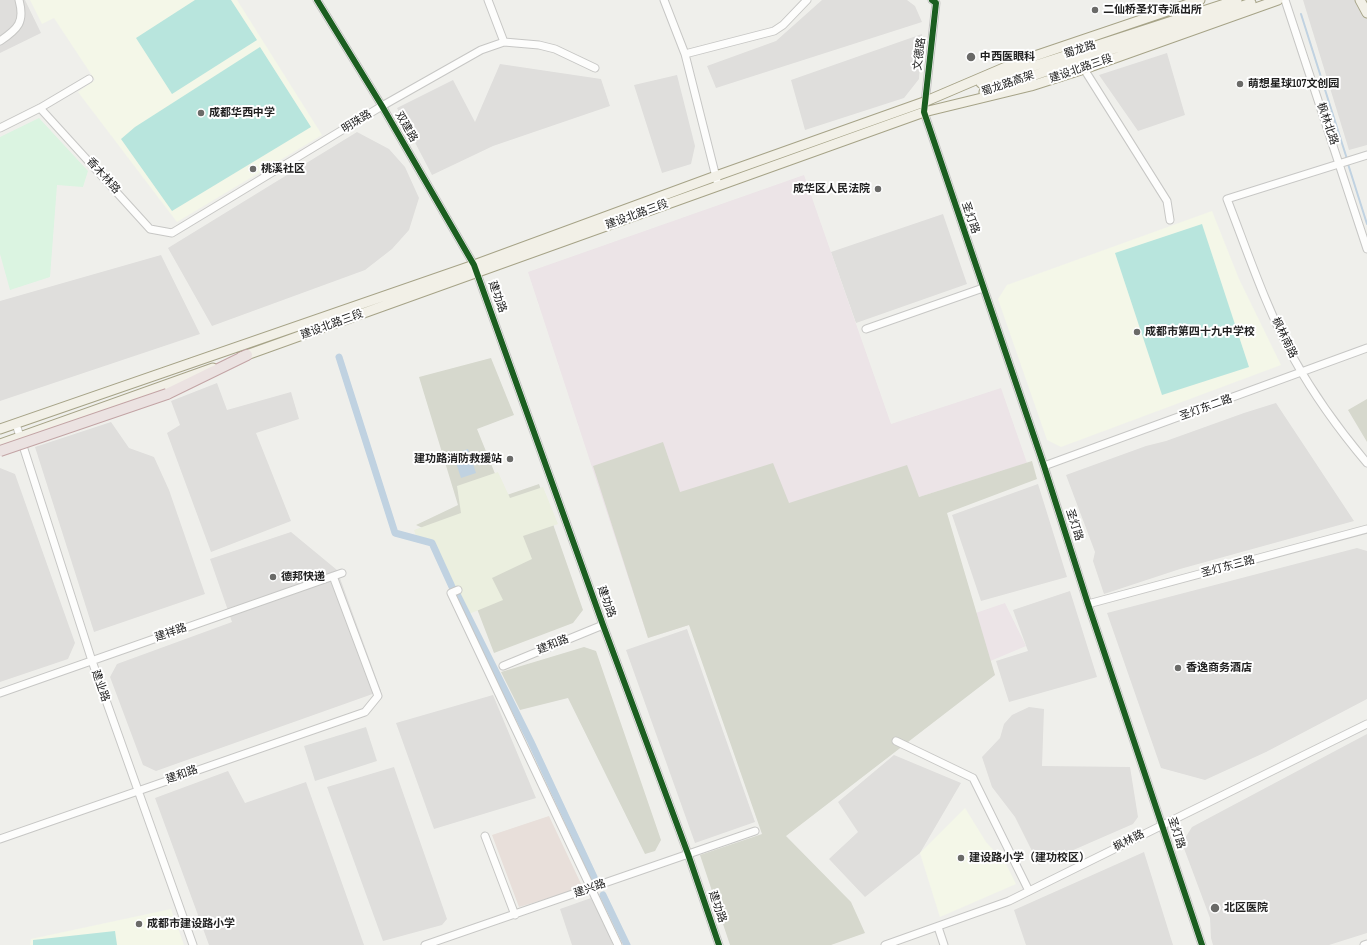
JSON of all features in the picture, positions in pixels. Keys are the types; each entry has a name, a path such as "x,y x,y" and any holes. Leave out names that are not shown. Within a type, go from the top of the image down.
{"highway":[{"path":"0,451 167,394 247,355"}],"main road":[{"name":"建设北路三段","path":"0,444 247,355 717,181 924,102 1020,61 1200,0"},
{"name":"蜀龙路","path":"1091,51 1237,0"},
{"name":"蜀龙路","path":"924,102 1261,0"},
{"name":"建设北路三段","path":"717,181 924,112 1031,86 1084,69 1278,0"},
{"path":"1360,0 1367,13"},
{"name":"蜀龙路高架","path":"924,112 1091,51"},
{"name":"建设北路三段","path":"0,429 476,270"}],"street":[{"path":"0,42 15,31 22,12 19,0"},
{"name":"双建路","path":"317,0 382,106 476,270"},
{"path":"488,0 504,42"},
{"path":"664,0 685,54 717,181"},
{"path":"685,54 774,31 783,25 807,0"},
{"name":"枫林北路","path":"1285,0 1342,163 1367,249"},
{"name":"文德路","path":"924,112 936,1"},
{"name":"明珠路","path":"172,233 382,106 481,50 504,42 539,45 555,49 595,68"},
{"path":"1084,69 1168,202 1170,220"},
{"path":"0,128 40,108 89,79"},
{"name":"香木林路","path":"40,108 150,229 172,233"},
{"name":"圣灯路","path":"924,112 1044,466 1088,604 1202,945"},
{"path":"1342,163 1367,155"},
{"name":"枫林南路","path":"1342,163 1227,200 1262,291 1302,373 1313,391 1367,462"},
{"name":"建功路","path":"476,270 603,625 688,854 719,945"},
{"path":"866,330 983,288"},
{"name":"圣灯东二路","path":"1044,466 1367,348"},
{"name":"建业路","path":"16,424 19,438 92,662 193,945"},
{"name":"圣灯东三路","path":"1088,604 1367,529"},
{"name":"建祥路","path":"0,694 342,573"},
{"name":"建和路","path":"0,839 365,712 378,696 333,576"},
{"path":"458,590 451,593 543,783 618,945"},
{"name":"建和路","path":"503,666 603,625"},
{"name":"枫林路","path":"885,945 1008,901 1367,724"},
{"path":"896,741 973,778 1029,891"},
{"name":"建兴路","path":"426,945 755,831"},
{"path":"485,836 515,914"},
{"path":"938,927 944,945"}],"shaded area":[{"path":"0,0 25,0 41,33 0,53"},
{"name":"成都华西中学","path":"30,0 237,0 322,135 177,222 78,92 95,80 54,18 42,24"},
{"path":"195,0 231,0 257,40 172,94 136,38"},
{"path":"822,0 907,0 915,6 922,22 716,88 707,66 776,41"},
{"path":"1303,0 1367,0 1367,145 1349,150"},
{"path":"922,34 919,79 904,98 805,130 791,80"},
{"path":"260,47 311,127 172,211 121,139 135,127"},
{"path":"1167,53 1185,115 1138,131 1099,75"},
{"path":"500,64 601,79 610,106 493,146 432,175 397,108 453,80 475,122"},
{"path":"677,75 695,146 691,164 662,173 634,85"},
{"path":"357,132 389,149 405,167 419,198 409,230 392,249 365,270 212,326 168,248"},
{"path":"804,175 891,424 1001,388 1027,463 919,497 967,616 1005,603 1026,646 988,662 995,675 849,766 689,625 648,638 528,272"},
{"name":"成都市第四十九中学校","path":"1212,211 1239,279 1281,365 1061,447 1047,440 998,299 1007,285"},
{"path":"943,214 967,284 856,323 831,252"},
{"path":"1202,224 1249,367 1162,395 1115,253"},
{"path":"161,255 200,334 0,401 0,301"},
{"path":"491,358 514,415 477,429 504,496 539,484 583,610 573,623 494,653 451,541 416,525 458,505 419,377"},
{"path":"217,383 227,410 291,392 299,419 256,433 291,521 211,552 167,433 180,425 171,401"},
{"path":"1367,399 1367,442 1348,410"},
{"path":"1276,403 1354,521 1180,569 1104,594 1093,561 1095,552 1066,475 1146,446 1166,441"},
{"path":"111,422 129,448 154,457 169,490 205,594 94,632 35,447"},
{"path":"663,442 680,492 773,463 789,503 907,465 919,497 1032,461 1037,479 947,513 995,675 786,836 851,902 865,933 831,945 730,945 700,855 762,834 689,625 648,638 593,466"},
{"path":"468,449 476,473 461,478 453,454"},
{"path":"0,468 15,474 75,643 68,659 0,682"},
{"path":"1038,484 1067,577 981,601 952,515"},
{"path":"291,532 337,570 381,691 156,771 143,765 110,677 117,664 232,622 210,559"},
{"path":"1357,548 1367,551 1367,699 1266,752 1205,780 1161,768 1107,613"},
{"path":"1070,591 1097,677 1009,702 996,661 1028,651 1013,610"},
{"path":"687,629 755,822 695,843 626,650"},
{"path":"584,647 596,651 661,840 655,851 645,854 568,698 520,710 501,672"},
{"path":"493,695 536,798 434,829 396,723"},
{"path":"1029,707 1044,709 1042,766 1130,767 1138,817 1133,824 1039,865 1015,817 992,787 982,757 1000,738 1004,724 1012,715"},
{"path":"366,727 377,761 315,781 304,746"},
{"path":"1367,734 1367,933 1329,945 1213,945 1211,938 1210,918 1182,843 1192,827"},
{"path":"894,755 961,783 920,853 865,897 829,859 858,832 838,802"},
{"path":"394,767 447,919 442,925 383,941 327,787"},
{"path":"228,771 245,803 306,782 364,945 209,945 155,798"},
{"name":"建设路小学（建功校区）","path":"965,808 986,842 1006,864 1016,884 940,917 920,853"},
{"path":"549,816 583,888 519,907 492,835"},
{"path":"1144,852 1173,945 1026,945 1014,910"},
{"path":"591,898 613,945 572,945 560,909"},
{"name":"成都市建设路小学","path":"171,909 184,945 30,945 31,939"},
{"path":"115,931 117,945 33,945 33,940"}],"green space":[{"path":"39,118 88,171 83,187 57,185 50,277 10,290 0,254 0,137"},
{"path":"498,472 510,498 543,487 558,524 523,536 532,559 492,578 503,600 469,614 434,543 416,536 414,530 461,513 457,486"}],"waterway":[{"path":"1301,14 1347,159"},
{"path":"1348,164 1367,224"},
{"path":"339,357 395,533 432,543 453,589"},
{"path":"457,594 531,742 594,877"},
{"path":"603,895 627,945"}],"cycle path":[{"path":"317,0 382,106 474,265 603,625 688,854 719,945"},
{"path":"932,0 936,3 924,112 1044,466 1088,604 1202,945"}],"place":[{"name":"二仙桥圣灯寺派出所","path":"1095,10"},
{"name":"中西医眼科","path":"971,57"},
{"name":"萌想星球107文创园","path":"1240,84"},
{"name":"成都华西中学","path":"201,113"},
{"name":"桃溪社区","path":"253,169"},
{"name":"成华区人民法院","path":"878,189"},
{"name":"成都市第四十九中学校","path":"1137,332"},
{"name":"建功路消防救援站","path":"510,459"},
{"name":"德邦快递","path":"273,577"},
{"name":"香逸商务酒店","path":"1178,668"},
{"name":"建设路小学（建功校区）","path":"961,858"},
{"name":"北区医院","path":"1215,908"},
{"name":"成都市建设路小学","path":"139,924"}]}
